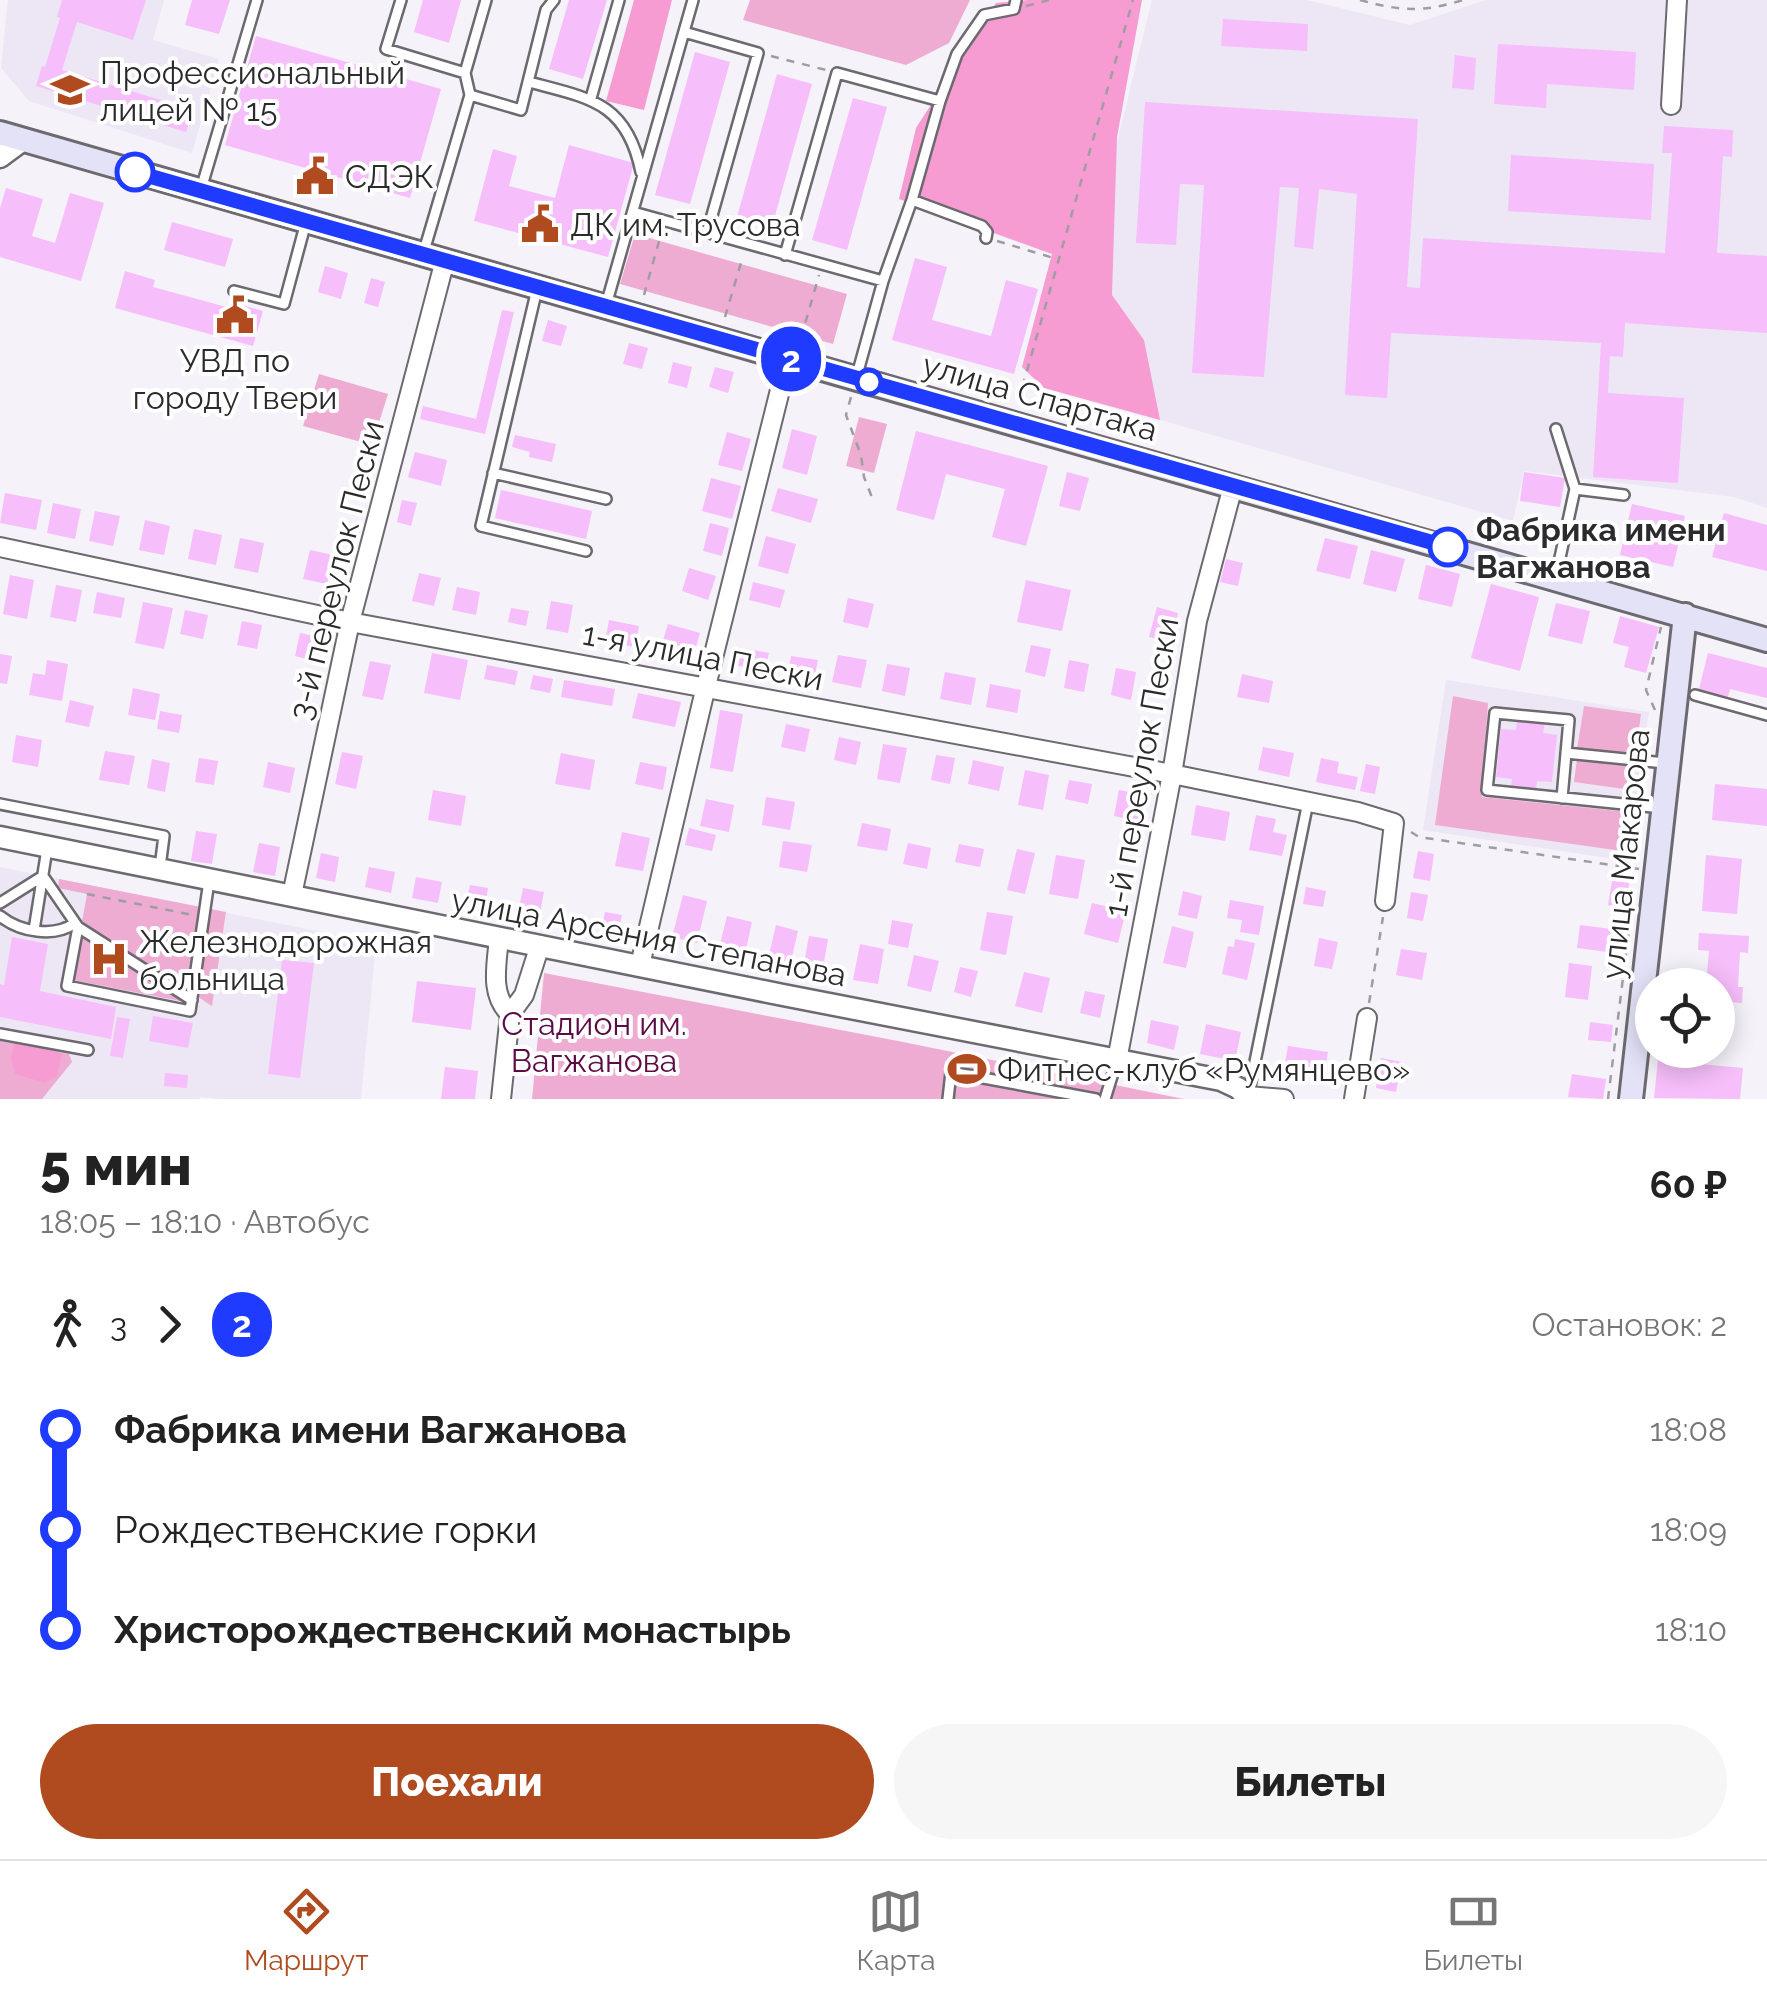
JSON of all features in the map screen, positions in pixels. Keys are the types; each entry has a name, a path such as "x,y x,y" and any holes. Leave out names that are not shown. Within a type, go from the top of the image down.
{"main road":[{"name":"улица Спартака","path":"6,139 307,220 1556,578 1674,618 1767,640"},
{"name":"улица Макарова","path":"1630,1099 1668,763 1674,618"}],"street":[{"path":"1671,105 1678,0"},
{"name":"3-й переулок Пески","path":"292,895 434,257"},
{"path":"640,965 788,358"},
{"name":"1-й переулок Пески","path":"1117,1060 1172,774 1196,620 1234,486"},
{"name":"1-я улица Пески","path":"0,547 350,622 706,686 1358,812 1394,823 1385,901"},
{"name":"улица Арсения Степанова","path":"0,837 1221,1080 1248,1097 1284,1099"},
{"path":"499,937 496,990 500,1005 510,1014"},
{"path":"501,1099 510,1014 524,994 540,945"},
{"path":"1354,1099 1367,1018"}],"lane":[{"path":"201,190 257,0"},
{"path":"402,0 386,48 466,73"},
{"path":"434,257 470,95 466,73 486,0"},
{"path":"470,95 521,110 546,10 554,0"},
{"path":"591,98 618,0"},
{"path":"606,306 693,0"},
{"path":"856,378 882,281 912,200 957,54 984,15 1015,4"},
{"path":"684,32 758,53 707,233"},
{"path":"785,256 837,73 940,101"},
{"path":"528,82 591,98 608,109 637,150 642,178"},
{"path":"912,200 982,226 986,238"},
{"path":"632,212 882,281"},
{"path":"234,291 284,304 307,220"},
{"path":"538,286 481,526 586,551"},
{"path":"1556,430 1576,489 1556,578"},
{"path":"494,473 606,500"},
{"path":"1576,489 1624,495"},
{"path":"1696,694 1767,715"},
{"path":"1562,798 1570,720 1495,712 1487,790 1562,798 1662,808"},
{"path":"1566,753 1668,763"},
{"path":"1248,1097 1308,802"},
{"path":"0,804 164,836 159,870"},
{"path":"34,930 48,846"},
{"path":"0,903 44,876"},
{"path":"44,876 77,925 192,1000"},
{"path":"77,925 66,986 190,1010 210,880"},
{"path":"0,916 12,925 53,933 77,925"},
{"path":"0,1034 88,1050"},
{"path":"1105,1099 1117,1060"},
{"path":"948,1099 951,1072 1096,1099"}],"path":[{"path":"1015,4 1048,0"},
{"path":"1012,422 1133,0"},
{"path":"1360,0 1400,10 1430,9 1463,0"},
{"path":"758,53 837,73"},
{"path":"644,295 665,222"},
{"path":"986,238 1059,259"},
{"path":"725,317 746,244"},
{"path":"801,338 822,266"},
{"path":"856,378 846,415 874,500"},
{"path":"1655,710 1646,690 1674,618"},
{"path":"1420,837 1656,872"},
{"path":"1608,1099 1634,888"},
{"path":"87,894 203,917"},
{"path":"1367,1018 1385,901"}],"shaded area":[{"path":"8,0 164,0 153,40 219,59 192,153 29,101 1,68"},
{"path":"634,0 672,0 644,110 606,101"},
{"path":"1142,0 1117,137 1112,295 1144,340 1160,420 1044,388 1022,367 1052,254 899,199 916,128 996,3"},
{"path":"1152,0 1307,0 1410,25 1486,0 1767,0 1767,508 1734,497 1524,471 1513,521 1056,390"},
{"path":"1446,680 1649,712 1627,861 1423,830"},
{"name":"Железнодорожная больница","path":"0,867 376,943 361,1099 0,1099"},
{"path":"14,1043 62,1054 57,1076 45,1083 15,1074 11,1059"}],"green space":[{"path":"750,0 970,0 949,43 906,65 743,20"},
{"path":"635,234 847,294 833,344 620,284"},
{"path":"319,374 388,394 372,445 303,426"},
{"path":"859,417 887,424 874,473 846,466"},
{"path":"1453,696 1488,703 1482,797 1628,812 1622,851 1435,825"},
{"path":"1584,706 1641,714 1635,758 1577,749"},
{"path":"1577,759 1634,766 1631,790 1574,782"},
{"path":"59,879 226,912 212,1006 82,922 87,894 58,888"},
{"path":"82,938 185,1002 73,980"},
{"name":"Стадион им. Вагжанова","path":"544,973 898,1041 1184,1099 532,1099"},
{"path":"0,1041 69,1054 72,1062 42,1099 0,1099"}],"building":[{"path":"62,0 146,0 133,40 77,22 62,70 193,110 186,132 36,86 60,18 57,17"},
{"path":"192,0 230,0 219,34 185,25"},
{"path":"423,0 461,0 449,43 414,32"},
{"path":"569,0 607,0 583,79 549,69"},
{"path":"1223,19 1308,24 1307,51 1221,46"},
{"path":"256,36 441,89 410,198 225,145"},
{"path":"1498,44 1636,52 1634,90 1547,84 1546,108 1494,104"},
{"path":"695,52 730,62 690,204 655,195"},
{"path":"1455,55 1476,58 1474,90 1452,88"},
{"path":"777,74 812,84 772,226 737,217"},
{"path":"853,98 887,107 847,250 812,240"},
{"path":"1145,102 1418,119 1407,287 1420,288 1423,238 1665,253 1672,153 1662,153 1664,126 1733,130 1732,157 1723,156 1717,253 1767,256 1767,333 1625,323 1623,357 1610,356 1608,393 1684,398 1678,483 1593,477 1601,343 1391,333 1387,398 1345,395 1357,194 1319,189 1313,249 1294,247 1299,188 1280,187 1264,377 1192,373 1204,185 1180,184 1176,245 1136,243"},
{"path":"569,145 634,163 608,257 474,221 493,149 517,156 509,186 555,198"},
{"path":"1511,155 1654,164 1651,220 1508,211"},
{"path":"6,188 43,199 32,236 55,243 70,193 104,203 81,281 0,257 0,208"},
{"path":"172,222 233,239 225,267 164,250"},
{"path":"915,258 947,267 932,320 991,336 1006,280 1038,289 1014,374 892,340"},
{"path":"325,266 348,273 341,299 318,292"},
{"path":"125,271 155,280 153,287 230,308 231,302 263,311 253,346 115,308"},
{"path":"371,278 385,282 378,307 364,303"},
{"path":"502,310 514,312 485,434 420,419 423,406 476,419"},
{"path":"548,320 567,326 561,346 542,341"},
{"path":"629,343 648,348 642,369 623,364"},
{"path":"673,362 692,367 687,388 668,383"},
{"path":"715,367 734,372 728,393 709,387"},
{"path":"792,429 817,436 807,475 782,468"},
{"path":"916,431 1048,466 1026,546 992,537 1005,489 946,474 934,520 896,510"},
{"path":"727,432 751,439 742,471 718,465"},
{"path":"515,435 556,444 552,462 529,457 530,452 512,447"},
{"path":"415,452 447,460 441,486 408,477"},
{"path":"1067,472 1089,478 1080,511 1059,506"},
{"path":"1524,472 1565,478 1560,507 1520,501"},
{"path":"711,478 741,486 732,519 702,511"},
{"path":"778,488 818,499 811,523 771,511"},
{"path":"501,490 592,511 586,539 495,518"},
{"path":"5,493 42,500 36,530 0,523"},
{"path":"402,500 417,503 411,526 397,522"},
{"path":"53,503 81,509 75,539 47,533"},
{"path":"1632,504 1685,516 1673,567 1620,555"},
{"path":"95,511 120,516 113,546 89,541"},
{"path":"1724,513 1767,525 1767,571 1712,557"},
{"path":"145,520 170,526 164,555 139,550"},
{"path":"710,523 729,528 722,556 703,551"},
{"path":"194,529 222,535 216,565 188,559"},
{"path":"766,536 796,544 788,574 758,566"},
{"path":"240,538 264,543 258,573 234,568"},
{"path":"1325,538 1358,546 1350,579 1316,571"},
{"path":"310,550 333,555 327,584 303,579"},
{"path":"1371,550 1405,559 1396,592 1363,584"},
{"path":"1226,559 1243,563 1238,586 1220,582"},
{"path":"1426,565 1460,574 1452,607 1418,599"},
{"path":"689,568 716,576 708,600 682,591"},
{"path":"419,573 441,578 434,606 412,601"},
{"path":"10,575 34,580 27,619 3,614"},
{"path":"1026,580 1071,590 1062,631 1017,622"},
{"path":"753,582 785,590 780,608 749,600"},
{"path":"1491,584 1539,597 1520,671 1471,658"},
{"path":"56,585 82,590 76,622 50,617"},
{"path":"457,587 480,592 476,615 452,610"},
{"path":"97,592 125,598 121,618 93,613"},
{"path":"848,598 874,604 868,628 843,622"},
{"path":"551,601 573,605 568,633 546,629"},
{"path":"143,602 173,608 164,649 135,643"},
{"path":"1556,603 1590,611 1582,644 1548,636"},
{"path":"1157,607 1178,613 1171,642 1149,637"},
{"path":"511,608 529,611 526,626 508,622"},
{"path":"185,610 208,615 203,639 180,634"},
{"path":"1620,616 1659,627 1646,673 1624,667 1629,647 1613,643"},
{"path":"609,620 639,626 635,647 605,642"},
{"path":"242,621 262,625 257,649 237,645"},
{"path":"668,624 700,633 692,660 660,650"},
{"path":"300,633 320,637 315,661 295,656"},
{"path":"1031,645 1051,649 1045,677 1025,672"},
{"path":"736,647 769,653 765,671 733,665"},
{"path":"432,653 468,660 460,700 424,693"},
{"path":"1708,653 1767,668 1767,698 1730,689 1728,697 1699,689"},
{"path":"0,654 12,656 7,684 0,683"},
{"path":"838,655 867,660 861,688 832,682"},
{"path":"791,656 818,660 814,679 788,674"},
{"path":"47,660 68,664 62,701 29,695 33,673 45,675"},
{"path":"1069,660 1089,664 1084,692 1064,688"},
{"path":"370,661 391,665 383,700 362,696"},
{"path":"887,664 910,668 905,696 882,691"},
{"path":"487,665 518,671 515,685 484,679"},
{"path":"1116,668 1136,672 1131,700 1111,695"},
{"path":"945,672 976,678 971,705 940,699"},
{"path":"1242,674 1273,681 1269,703 1237,697"},
{"path":"533,675 553,679 550,693 530,689"},
{"path":"564,680 615,689 612,706 561,697"},
{"path":"990,684 1021,690 1017,713 986,707"},
{"path":"133,688 160,694 155,720 128,715"},
{"path":"638,693 681,702 675,727 632,718"},
{"path":"70,700 94,706 89,727 65,722"},
{"path":"720,710 743,714 733,772 710,768"},
{"path":"160,711 182,715 179,733 157,729"},
{"path":"1517,719 1545,722 1543,733 1557,735 1552,782 1537,781 1536,790 1511,788 1512,779 1496,777 1501,729 1516,730"},
{"path":"786,724 810,729 805,752 781,747"},
{"path":"16,735 42,740 38,767 12,762"},
{"path":"839,737 861,742 856,765 834,760"},
{"path":"883,744 907,748 900,783 877,779"},
{"path":"1263,747 1294,753 1289,777 1258,770"},
{"path":"105,751 135,756 129,785 99,780"},
{"path":"342,752 363,756 356,789 335,784"},
{"path":"561,753 595,760 590,790 555,784"},
{"path":"936,755 955,758 950,784 931,780"},
{"path":"199,758 218,761 214,785 195,782"},
{"path":"1321,758 1339,762 1337,773 1358,777 1355,790 1316,782"},
{"path":"152,759 170,763 165,792 147,788"},
{"path":"973,760 1004,767 999,791 968,784"},
{"path":"268,762 295,768 290,793 263,787"},
{"path":"640,762 667,767 663,790 635,784"},
{"path":"1366,764 1380,767 1375,794 1360,791"},
{"path":"1025,770 1049,775 1043,810 1018,805"},
{"path":"1069,780 1092,784 1088,804 1065,799"},
{"path":"1715,784 1767,789 1767,826 1712,820"},
{"path":"433,790 466,796 461,826 428,820"},
{"path":"1119,790 1148,796 1143,822 1114,816"},
{"path":"766,797 795,802 790,830 762,825"},
{"path":"706,799 734,805 729,832 700,826"},
{"path":"1196,805 1230,812 1225,841 1191,835"},
{"path":"1256,815 1276,819 1273,832 1287,835 1282,856 1249,850"},
{"path":"862,823 891,829 887,851 857,846"},
{"path":"689,828 716,835 712,851 685,845"},
{"path":"196,831 217,834 212,864 191,861"},
{"path":"622,832 650,838 643,871 615,866"},
{"path":"783,841 812,845 807,872 779,867"},
{"path":"259,843 280,847 275,876 253,872"},
{"path":"908,843 931,848 927,869 903,864"},
{"path":"959,844 984,849 980,867 955,862"},
{"path":"1017,849 1035,853 1025,894 1007,890"},
{"path":"1418,851 1434,854 1430,881 1413,878"},
{"path":"321,853 339,857 335,882 316,878"},
{"path":"1056,855 1085,860 1078,899 1049,894"},
{"path":"1706,855 1742,859 1737,914 1702,911"},
{"path":"369,867 395,872 391,893 365,887"},
{"path":"1613,875 1630,877 1626,907 1608,905"},
{"path":"416,877 442,882 438,903 412,898"},
{"path":"470,885 488,888 484,912 465,908"},
{"path":"1306,887 1326,891 1323,907 1303,904"},
{"path":"523,888 544,892 538,922 517,918"},
{"path":"1183,891 1202,896 1197,919 1178,915"},
{"path":"1411,892 1428,895 1423,921 1407,918"},
{"path":"683,895 707,901 697,943 672,937"},
{"path":"1230,900 1264,906 1259,935 1240,932 1242,920 1227,918"},
{"path":"1092,903 1126,911 1118,943 1084,934"},
{"path":"605,912 622,915 617,939 600,935"},
{"path":"987,912 1013,916 1006,955 980,950"},
{"path":"727,916 752,922 745,954 719,948"},
{"path":"892,920 913,924 908,948 888,944"},
{"path":"776,925 798,931 790,965 768,959"},
{"path":"1580,925 1611,929 1608,952 1577,948"},
{"path":"1172,926 1194,932 1186,968 1163,963"},
{"path":"1699,933 1749,936 1748,953 1740,952 1738,987 1743,987 1742,1003 1735,1002 1735,968 1708,968 1709,951 1698,950"},
{"path":"809,936 828,939 822,973 803,969"},
{"path":"12,937 48,944 40,991 116,1007 111,1039 0,1017 0,984 4,985"},
{"path":"1319,938 1338,942 1332,969 1314,966"},
{"path":"1235,939 1255,943 1247,980 1222,974 1228,946 1234,947"},
{"path":"860,944 884,949 878,984 853,980"},
{"path":"1401,949 1427,953 1422,980 1396,975"},
{"path":"914,955 939,961 931,992 907,986"},
{"path":"282,960 314,963 300,1078 268,1074"},
{"path":"1569,963 1592,966 1588,1000 1565,997"},
{"path":"960,967 978,971 971,997 954,992"},
{"path":"1024,972 1050,978 1042,1013 1015,1006"},
{"path":"417,981 476,988 471,1030 412,1022"},
{"path":"1085,991 1105,995 1100,1018 1080,1013"},
{"path":"153,1016 193,1023 188,1048 149,1041"},
{"path":"117,1017 130,1019 123,1058 110,1056"},
{"path":"1151,1020 1179,1026 1174,1050 1147,1043"},
{"path":"1590,1022 1613,1025 1611,1042 1588,1040"},
{"path":"1206,1024 1241,1032 1235,1061 1200,1054"},
{"path":"1288,1046 1328,1052 1324,1076 1284,1069"},
{"path":"1381,1058 1401,1062 1396,1092 1376,1088"},
{"path":"445,1067 478,1071 475,1099 441,1099"},
{"path":"1657,1068 1743,1068 1740,1099 1654,1098"},
{"path":"165,1073 188,1075 187,1088 164,1086"},
{"path":"1572,1074 1606,1079 1603,1099 1568,1097"}],"bus line":[{"name":"2","path":"135,172 1448,547"}],"place":[{"name":"Профессиональный лицей № 15","path":"70,90"},
{"name":"СДЭК","path":"315,176"},
{"name":"ДК им. Трусова","path":"540,224"},
{"name":"УВД по городу Твери","path":"235,315"},
{"name":"Фабрика имени Вагжанова","path":"1448,547"},
{"name":"Железнодорожная больница","path":"109,959"},
{"name":"Фитнес-клуб «Румянцево»","path":"967,1069"}]}
